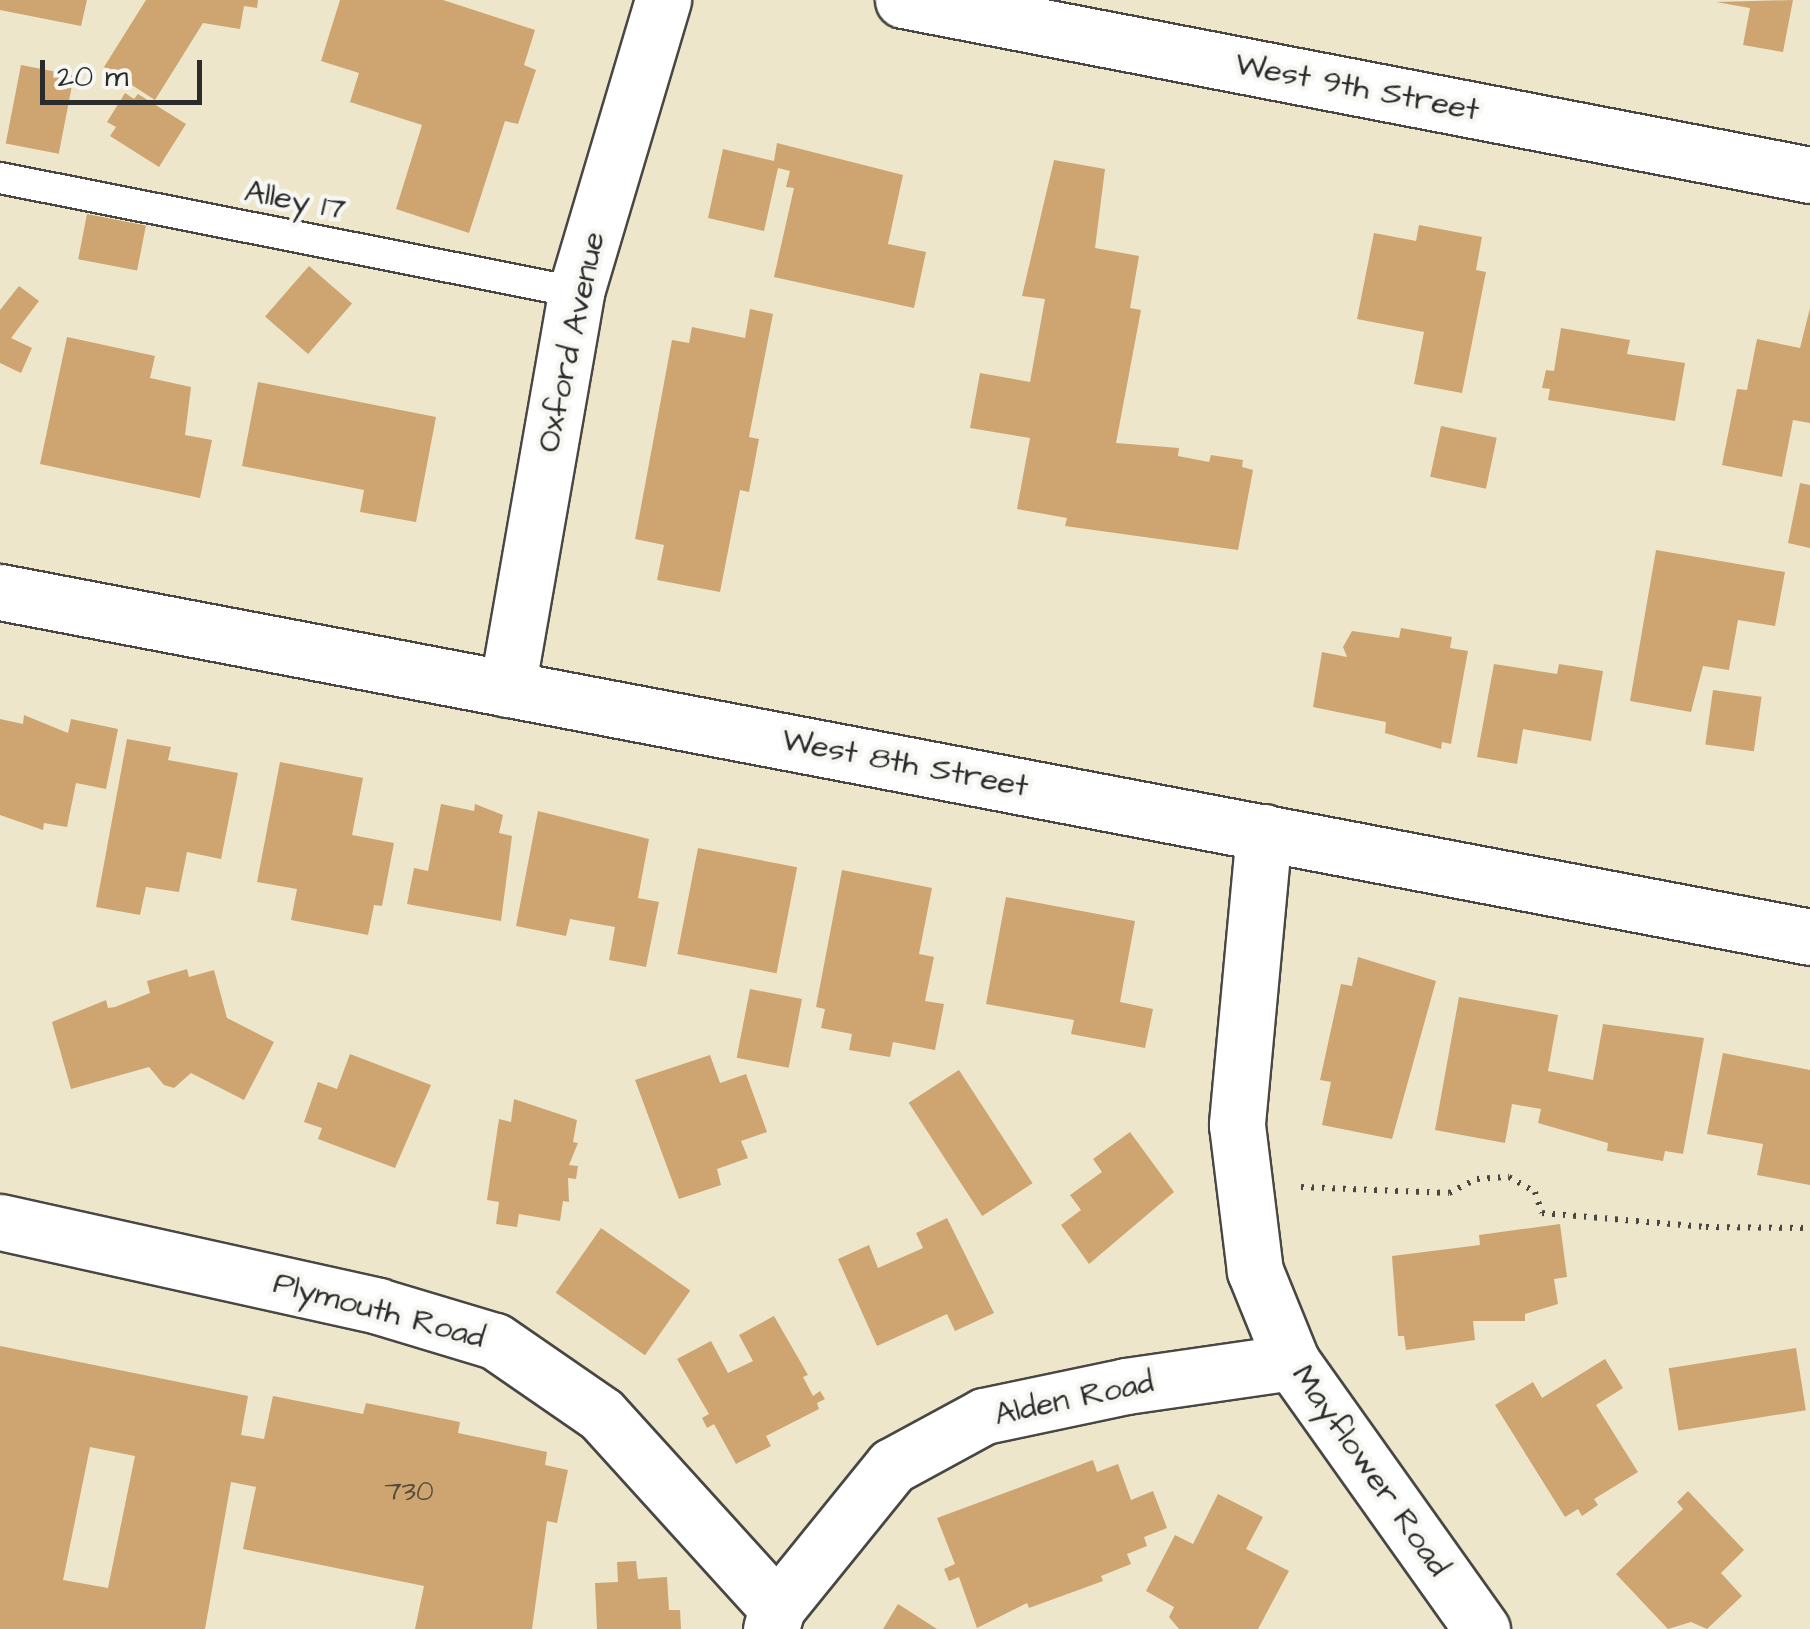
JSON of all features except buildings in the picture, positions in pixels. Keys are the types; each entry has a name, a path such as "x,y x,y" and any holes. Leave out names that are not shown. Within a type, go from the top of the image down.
{"street":[{"name":"Oxford Avenue","path":"507,689 576,292 664,0"},
{"name":"West 9th Street","path":"903,0 1810,175"},
{"name":"West 8th Street","path":"0,592 1810,937"},
{"name":"Mayflower Road","path":"1264,832 1238,1125 1255,1271 1292,1362 1482,1629"},
{"name":"Plymouth Road","path":"0,1222 378,1306 495,1341 601,1414 774,1619"},
{"name":"Alden Road","path":"774,1619 892,1466 984,1416 1126,1386 1292,1362"}],"lane":[{"name":"Alley 17","path":"0,178 576,292"}],"path":[{"path":"1245,1185 1448,1192 1476,1178 1509,1177 1534,1192 1542,1212 1706,1227 1810,1228"}]}
